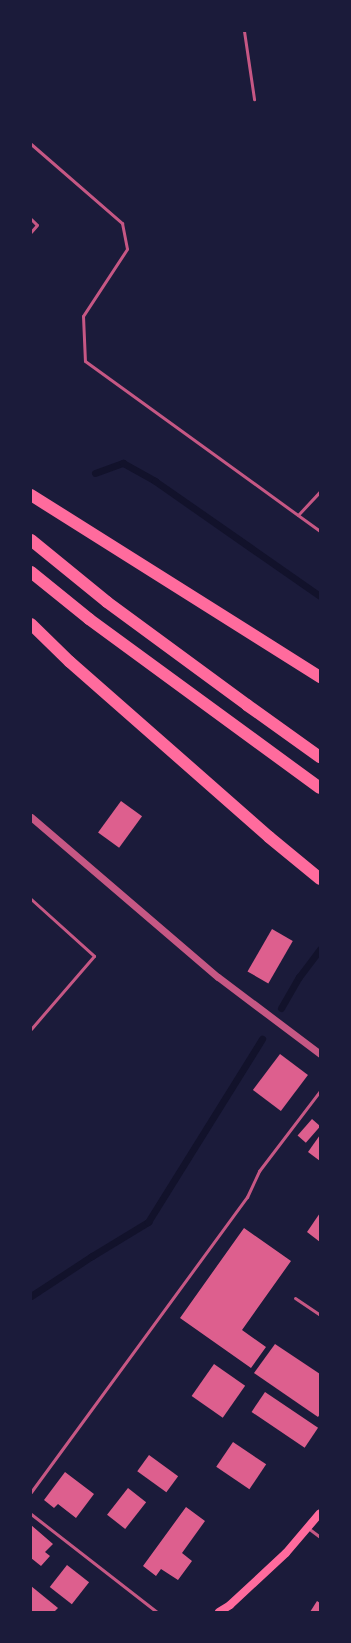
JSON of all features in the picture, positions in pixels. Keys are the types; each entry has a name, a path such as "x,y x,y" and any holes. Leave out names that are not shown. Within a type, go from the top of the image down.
{"highway":[{"path":"31,495 320,677"},
{"path":"31,540 108,602 320,757"},
{"path":"31,572 89,619 320,788"},
{"path":"31,624 70,662 269,837 320,879"}],"main road":[{"path":"219,1612 230,1608 286,1553 320,1513"}],"street":[{"path":"31,817 218,977 320,1054"}],"lane":[{"path":"244,31 254,99"},
{"path":"31,144 122,223 127,249 83,316 85,360 320,531"},
{"path":"31,220 38,225 31,232"},
{"path":"298,515 320,491"},
{"path":"31,898 94,956 31,1029"},
{"path":"31,1492 247,1197 258,1171 320,1091"},
{"path":"295,1298 320,1315"},
{"path":"31,1514 157,1612"},
{"path":"308,1528 320,1537"}],"building":[{"path":"121,801 142,816 119,848 98,833"},
{"path":"272,929 293,941 268,983 248,971"},
{"path":"280,1054 308,1075 281,1111 253,1090"},
{"path":"312,1119 320,1127 306,1143 298,1136"},
{"path":"320,1135 320,1161 308,1152"},
{"path":"320,1213 320,1242 307,1232"},
{"path":"244,1228 291,1261 242,1330 266,1347 251,1368 180,1318"},
{"path":"275,1344 320,1374 320,1414 318,1417 254,1373"},
{"path":"214,1364 245,1386 223,1418 192,1396"},
{"path":"265,1392 318,1428 305,1448 252,1412"},
{"path":"233,1442 266,1464 249,1489 216,1467"},
{"path":"149,1455 178,1476 166,1492 137,1471"},
{"path":"65,1472 94,1494 76,1518 58,1504 54,1508 44,1500"},
{"path":"128,1488 146,1502 125,1529 107,1515"},
{"path":"186,1507 205,1521 182,1553 192,1561 178,1580 161,1569 156,1576 143,1566"},
{"path":"31,1525 53,1544 45,1552 50,1556 41,1566 31,1558"},
{"path":"67,1565 89,1582 72,1604 50,1587"},
{"path":"31,1586 58,1608 54,1612 31,1612"},
{"path":"317,1601 320,1603 320,1612 310,1612"}],"waterway":[{"path":"95,473 123,463 155,481 320,596"},
{"path":"281,1008 299,977 320,949"},
{"path":"31,1296 148,1222 262,1039"}]}
